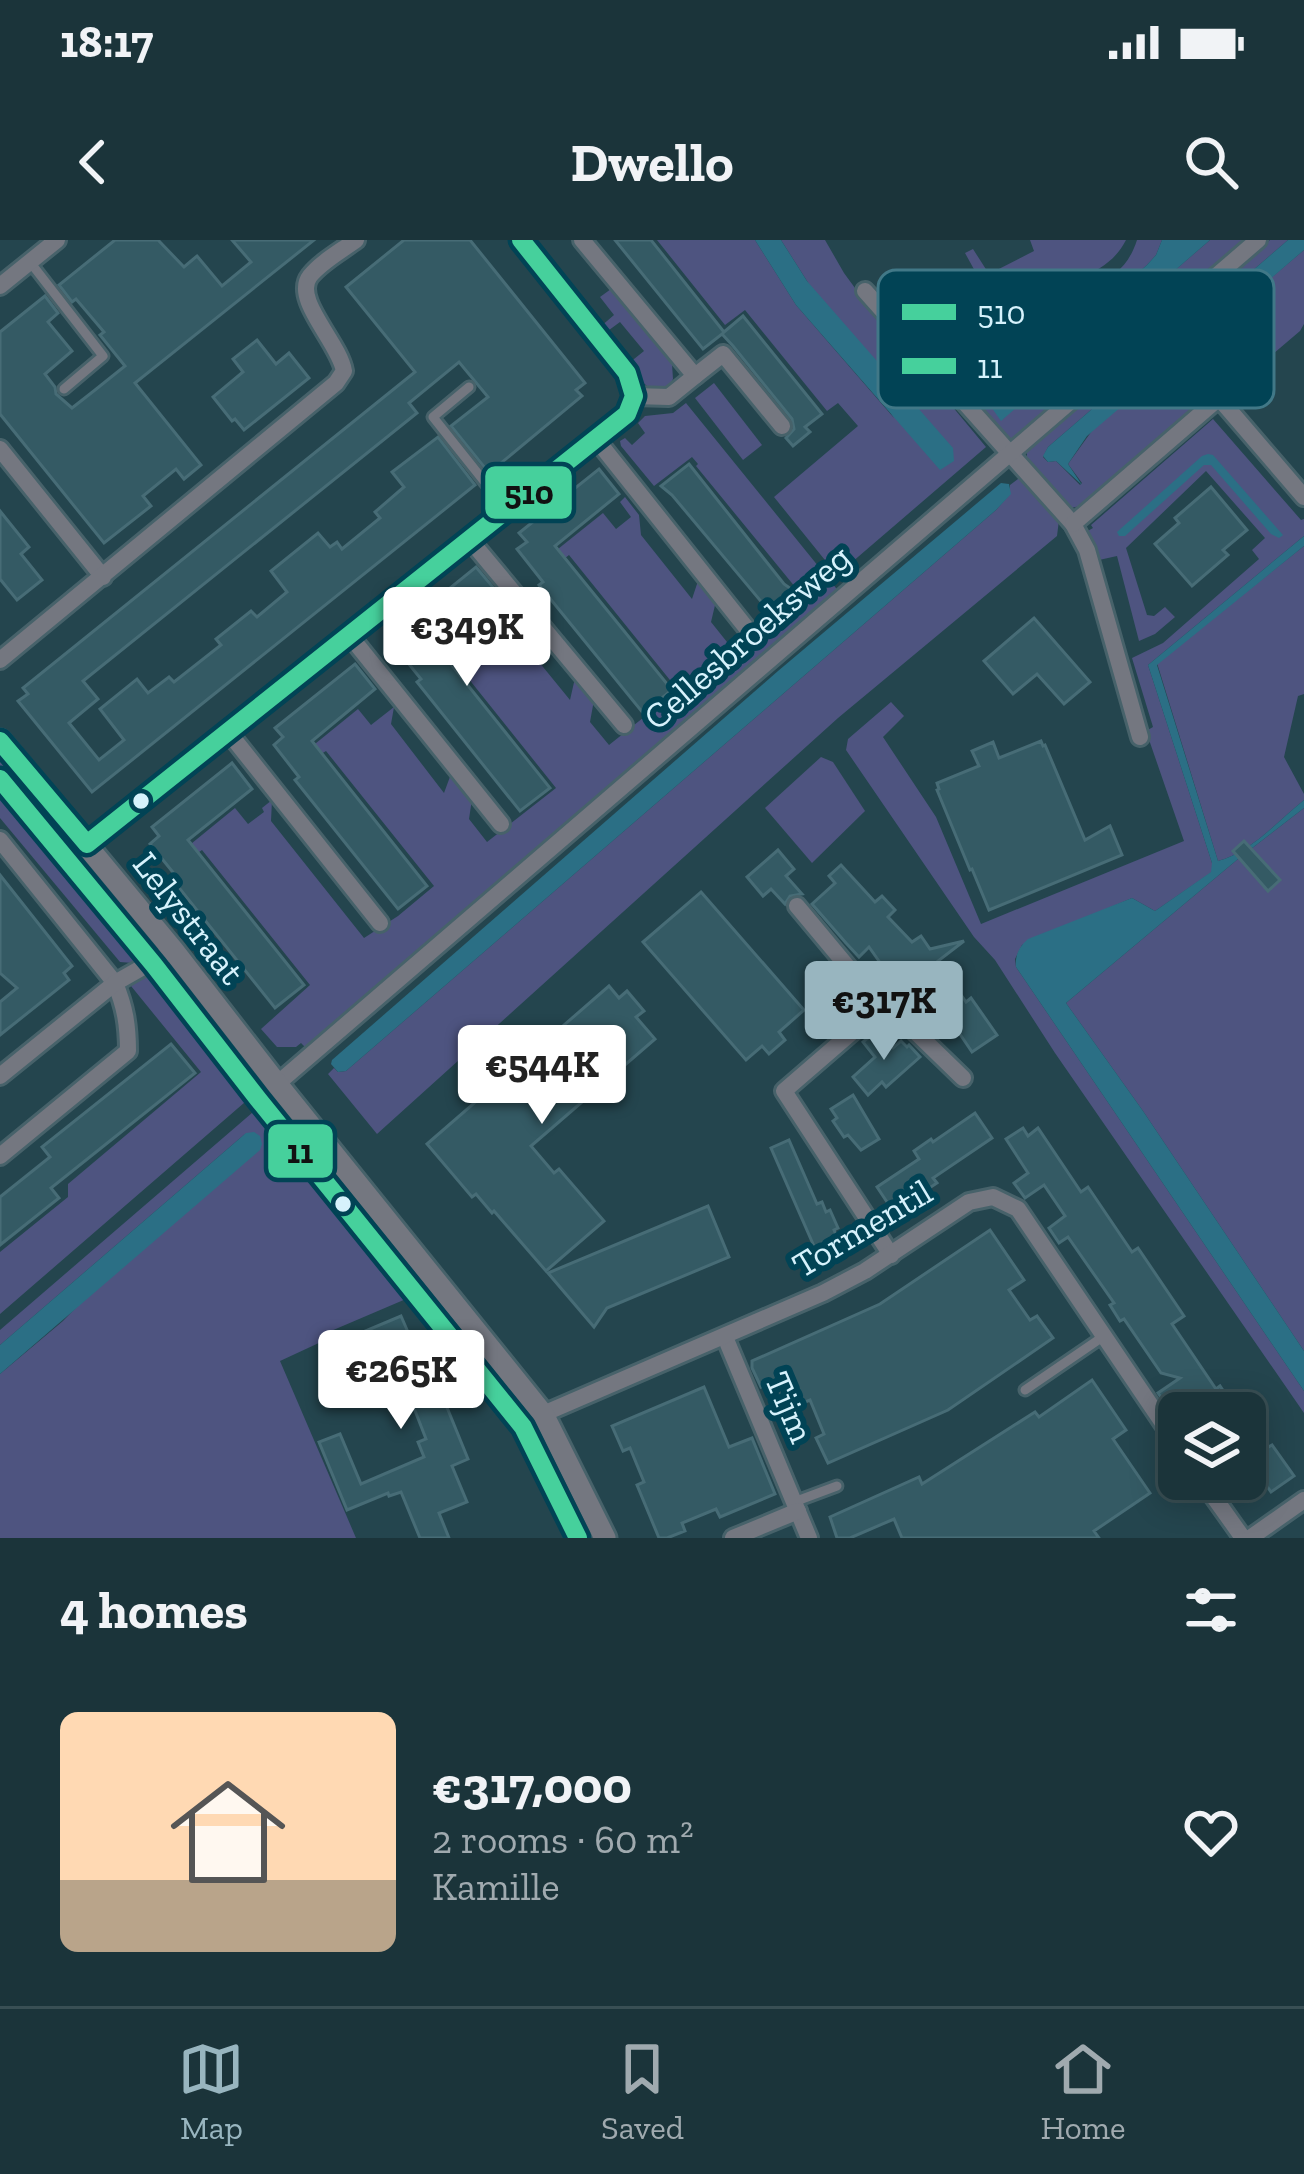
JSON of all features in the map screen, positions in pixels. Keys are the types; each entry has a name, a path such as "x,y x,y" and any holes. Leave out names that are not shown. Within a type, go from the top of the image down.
{"street":[{"path":"0,286 57,240"},
{"path":"0,660 336,383 344,371 341,356 305,298 305,284 313,272 356,240"},
{"path":"87,844 627,414 634,396 627,373 521,240"},
{"path":"582,240 695,376"},
{"name":"Cellesbroeksweg","path":"1223,270 1258,240"},
{"path":"865,291 878,306"},
{"path":"634,396 669,397 723,354 782,426"},
{"path":"968,408 1073,524 1087,550 1140,736"},
{"name":"Cellesbroeksweg","path":"277,1084 1064,408"},
{"path":"1073,524 1207,408"},
{"path":"1228,408 1304,497"},
{"path":"596,440 748,630"},
{"path":"0,449 103,577"},
{"path":"470,539 624,725"},
{"path":"350,636 501,824"},
{"path":"230,733 380,923"},
{"name":"Lelystraat","path":"0,741 543,1414 605,1538"},
{"path":"0,840 115,983 126,1008 128,1051 0,1156"},
{"path":"797,906 867,990 872,1006 865,1021 784,1091 891,1255"},
{"path":"0,1076 115,983 173,950"},
{"path":"872,1006 883,1005 896,1012 963,1078"},
{"name":"Tormentil","path":"543,1414 823,1293 891,1255 969,1202 985,1197 1018,1209 1158,1416"},
{"name":"Tijm","path":"725,1337 808,1538"},
{"path":"1217,1500 1247,1538 1304,1500"},
{"name":"Tijm","path":"733,1538 796,1507"}],"lane":[{"path":"30,262 103,356 64,389"},
{"path":"469,387 433,418 507,510"},
{"path":"1024,1390 1104,1336"},
{"name":"Tijm","path":"796,1507 837,1486"}],"shaded area":[{"path":"657,240 755,240 796,305 878,400 878,408 885,408 894,418 888,408 954,408 986,447 837,575 774,497 858,426 838,403 827,411 745,310 725,325"},
{"path":"755,240 781,240 807,281 878,362 878,399 796,305"},
{"path":"781,240 825,240 878,317 878,393"},
{"path":"1030,240 1126,240 1109,262 1096,270 997,270 1034,251"},
{"path":"1137,240 1162,240 1141,270 1118,270"},
{"path":"1162,240 1210,240 1175,270 1141,270"},
{"path":"1210,240 1245,240 1211,270 1175,270"},
{"path":"1270,240 1288,240 1253,270 1235,270"},
{"path":"1288,240 1304,240 1304,250 1274,276 1274,270 1253,270"},
{"path":"973,249 986,270 974,270 965,253"},
{"path":"1304,250 1304,324 1274,353 1274,275"},
{"path":"611,289 672,364 673,379 667,390 640,379 629,363 644,351 620,322 605,333 600,327 614,315 600,297"},
{"path":"714,383 762,445 743,460 695,398"},
{"path":"686,403 840,593 306,1048 301,1043 277,1047 261,1029 310,985 202,850 193,856 186,848 235,808 248,824 272,800 271,821 364,938 398,916 434,886 326,751 316,757 310,748 358,709 371,725 394,707 391,724 444,793 451,774 472,799 469,819 487,842 556,788 448,653 438,660 431,651 481,611 494,627 504,619 570,700 575,678 594,700 590,722 609,745 678,690 569,555 560,562 553,553 603,513 616,529 631,517 620,502 625,497 639,515 641,535 692,599 698,581 716,601 711,622 731,647 800,593 692,457 654,486 621,446 625,438 632,445 645,433 638,423 645,416 673,413"},
{"path":"886,408 918,408 953,448 954,461 940,470"},
{"path":"977,408 1003,408 1001,420 1015,408 1054,408 1016,441 1002,437"},
{"path":"992,408 1016,408 1001,421"},
{"path":"1077,408 1093,408 1048,447 1043,457 1056,461 1080,485 1068,464 1094,428 1118,408 1193,408 1080,506 1064,506 1027,461 1027,451"},
{"path":"1093,408 1120,408 1087,436 1068,464 1082,485 1056,461 1048,462 1043,456"},
{"path":"1213,419 1304,519 1304,536 1148,665 1212,872 1155,911 1132,898 1022,945 1015,959 1016,967 1304,1391 1304,1413 846,750 848,739 891,702 904,716 883,737 936,817 981,924 1184,841 1146,731 1153,727 1132,658 1163,643 1259,559 1252,550 1265,538 1206,471 1126,548 1147,615 1154,616 1165,607 1175,617 1139,641 1117,556 1099,560 1086,532"},
{"path":"1208,454 1283,535 1271,534 1211,465 1204,465 1125,536 1119,536 1117,532"},
{"path":"1022,476 1059,520 1057,536 838,718 377,1134 328,1074 334,1068 346,1071 996,510 1010,494 1010,485"},
{"path":"1001,483 1009,484 1011,494 996,510 346,1071 338,1072 332,1060"},
{"path":"1304,536 1304,546 1157,665 1218,861 1252,844 1304,800 1304,808 1066,1003 1304,1351 1304,1391 1016,963 1028,939 1132,898 1155,911 1211,872 1148,665"},
{"path":"1304,546 1304,694 1298,696 1284,757 1304,800 1252,844 1218,861 1157,663"},
{"path":"0,744 153,935 146,958 120,962 0,818"},
{"path":"821,757 833,762 865,811 812,863 765,808"},
{"path":"1304,808 1304,1351 1066,1003"},
{"path":"154,973 229,1059 252,1096 0,1314 0,1252 68,1197 68,1184 201,1072 131,986"},
{"path":"260,1106 413,1296 331,1331 321,1342 280,1361 356,1538 0,1538 0,1374 63,1321 246,1133 0,1345 0,1330"},
{"path":"246,1133 260,1136 260,1150 0,1374 0,1345"}],"building":[{"path":"115,240 158,240 184,267 197,256 222,286 251,262 232,240 314,240 135,383 201,465 184,479 176,469 143,496 151,506 104,543 0,414 0,332 45,296 58,313 48,322 72,351 45,374 56,394 72,408 125,366 100,335 104,332 59,285"},
{"path":"404,240 470,240 585,383 576,390 582,396 489,473 451,426 488,397 459,362 409,403 417,413 83,681 98,699 69,723 99,760 124,740 100,709 137,679 148,693 169,677 174,682 221,645 216,639 251,611 257,617 287,592 271,571 318,533 330,547 337,542 342,549 380,518 375,512 404,487 392,472 438,437 475,485 92,792 18,701 28,694 23,688 415,372 346,287"},
{"path":"615,240 651,240 724,332 743,316 822,414 805,427 810,432 793,446 786,438 794,429 792,419 733,346 722,334 703,349"},
{"path":"257,340 276,364 289,353 309,378 244,430 213,397 243,372 233,359"},
{"path":"689,464 794,591 769,611 661,486"},
{"path":"599,469 619,494 555,546 672,690 643,713 539,585 543,582 517,549 527,542 519,533"},
{"path":"1211,487 1247,530 1223,550 1228,555 1192,586 1155,544 1179,523 1175,518"},
{"path":"0,511 29,547 21,554 42,580 17,600 0,579"},
{"path":"476,567 497,592 434,643 550,788 520,811 417,682 421,679 395,647 405,640 397,631"},
{"path":"1034,618 1090,682 1064,704 1037,674 1013,694 984,661"},
{"path":"355,664 375,689 312,741 427,886 398,909 295,780 299,777 274,745 283,737 275,728"},
{"path":"1041,741 1085,840 1110,826 1122,855 989,910 937,783 979,766 972,751 993,742 999,758"},
{"path":"232,763 252,789 188,840 304,985 275,1008 172,879 176,876 150,844 159,836 152,827"},
{"path":"1244,841 1280,880 1268,891 1233,851"},
{"path":"778,850 794,869 786,876 802,894 790,896 785,904 771,889 763,896 747,877"},
{"path":"841,865 875,902 882,896 895,910 888,917 912,942 921,936 930,949 964,941 938,961 966,1002 971,998 997,1035 972,1052 947,1015 942,1019 912,979 898,988 869,947 859,957 846,943 812,904 835,883 829,876"},
{"path":"0,875 72,966 64,973 69,980 0,1035 0,1002 17,988 0,973"},
{"path":"701,892 804,1010 779,1032 785,1040 769,1054 762,1046 746,1060 643,942"},
{"path":"609,986 619,998 627,991 644,1011 636,1017 655,1039 531,1146 554,1173 559,1169 604,1221 546,1271 427,1144"},
{"path":"877,1030 893,1048 901,1041 920,1057 886,1087 882,1082 868,1095 853,1077 875,1057 863,1042"},
{"path":"171,1044 195,1073 51,1188 59,1198 0,1245 0,1197 50,1157 42,1147"},
{"path":"853,1095 879,1139 861,1150 848,1135 844,1137 831,1109"},
{"path":"975,1113 992,1138 933,1178 937,1183 902,1206 897,1200 889,1205 877,1187 919,1159 914,1151"},
{"path":"1023,1128 1028,1136 1038,1128 1081,1192 1088,1187 1132,1252 1138,1248 1184,1316 1172,1324 1216,1389 1220,1386 1224,1392 1159,1392 1180,1378 1161,1373 1124,1319 1120,1321 1110,1305 1114,1303 1068,1237 1059,1243 1049,1228 1065,1216 1044,1185 1025,1198 1014,1183 1028,1173 1006,1139"},
{"path":"789,1140 817,1204 822,1202 826,1212 830,1210 838,1228 834,1230 838,1240 817,1253 771,1148"},
{"path":"708,1206 729,1257 607,1308 594,1327 548,1273"},
{"path":"990,1230 1024,1280 1009,1290 1030,1320 1037,1316 1053,1338 948,1410 828,1463 816,1438 824,1434 810,1400 781,1412 769,1384 761,1387 752,1361 880,1304"},
{"path":"401,1316 411,1339 402,1342 421,1389 437,1383 468,1459 452,1466 467,1502 439,1513 449,1538 420,1538 401,1492 347,1510 319,1442 340,1434 361,1484 424,1457 418,1442 426,1439 412,1403 404,1407 398,1394 368,1406 350,1364 342,1368 332,1345"},
{"path":"1092,1380 1126,1430 1113,1439 1150,1493 1094,1531 1099,1538 902,1538 894,1519 850,1538 837,1538 830,1517 919,1477 922,1484 1035,1412 1039,1417"},
{"path":"704,1387 729,1447 752,1438 775,1494 720,1517 716,1509 682,1523 685,1531 659,1538 637,1485 644,1482 630,1448 623,1451 612,1426"},
{"path":"1272,1445 1294,1476 1271,1492 1266,1485 1266,1448"}],"transit line":[{"name":"510","path":"0,741 87,844 627,414 634,396 627,373 521,240"},
{"name":"11","path":"0,779 523,1427 578,1538"}]}
